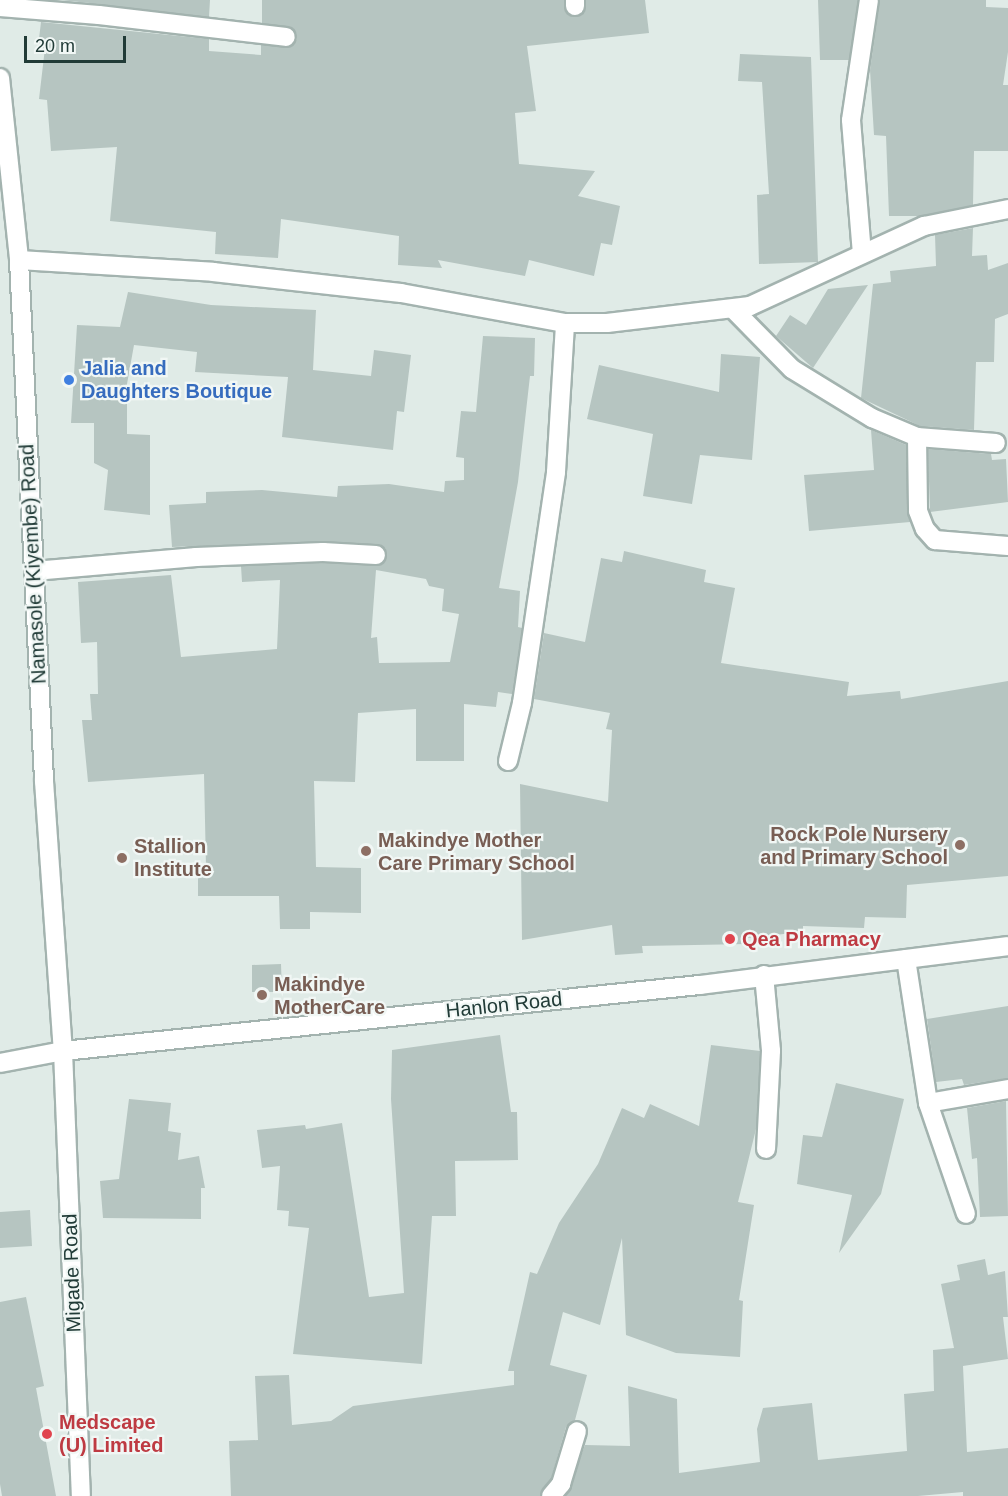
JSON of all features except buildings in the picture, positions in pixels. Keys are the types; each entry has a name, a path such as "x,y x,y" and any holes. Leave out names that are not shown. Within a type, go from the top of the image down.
{"street":[{"path":"862,254 851,120 869,0"},
{"path":"0,8 99,15 286,37"},
{"name":"Namasole (Kiyembe) Road","path":"0,78 19,260 34,571 63,1050"},
{"path":"19,260 213,272 335,285 565,323 650,320 734,309 765,302 924,226 1008,209"},
{"path":"734,309 792,369 863,413 917,438 996,442"},
{"path":"508,761 522,703 556,472 565,323"},
{"path":"917,438 918,511 925,529 935,540 1008,546"},
{"path":"34,571 196,557 323,552 376,555"},
{"name":"Hanlon Road","path":"0,1064 63,1050 764,975 1008,946"},
{"path":"906,959 928,1103 966,1214"},
{"path":"764,975 771,1051 766,1149"},
{"name":"Migade Road","path":"63,1050 81,1496"},
{"path":"928,1103 1008,1089"},
{"path":"551,1496 561,1484 577,1431"}],"place":[{"name":"Jalia and Daughters Boutique","path":"69,380"},
{"name":"Rock Pole Nursery and Primary School","path":"960,845"},
{"name":"Makindye Mother Care Primary School","path":"366,851"},
{"name":"Stallion Institute","path":"122,858"},
{"name":"Qea Pharmacy","path":"730,939"},
{"name":"Makindye MotherCare","path":"262,995"},
{"name":"Medscape (U) Limited","path":"47,1434"}]}
